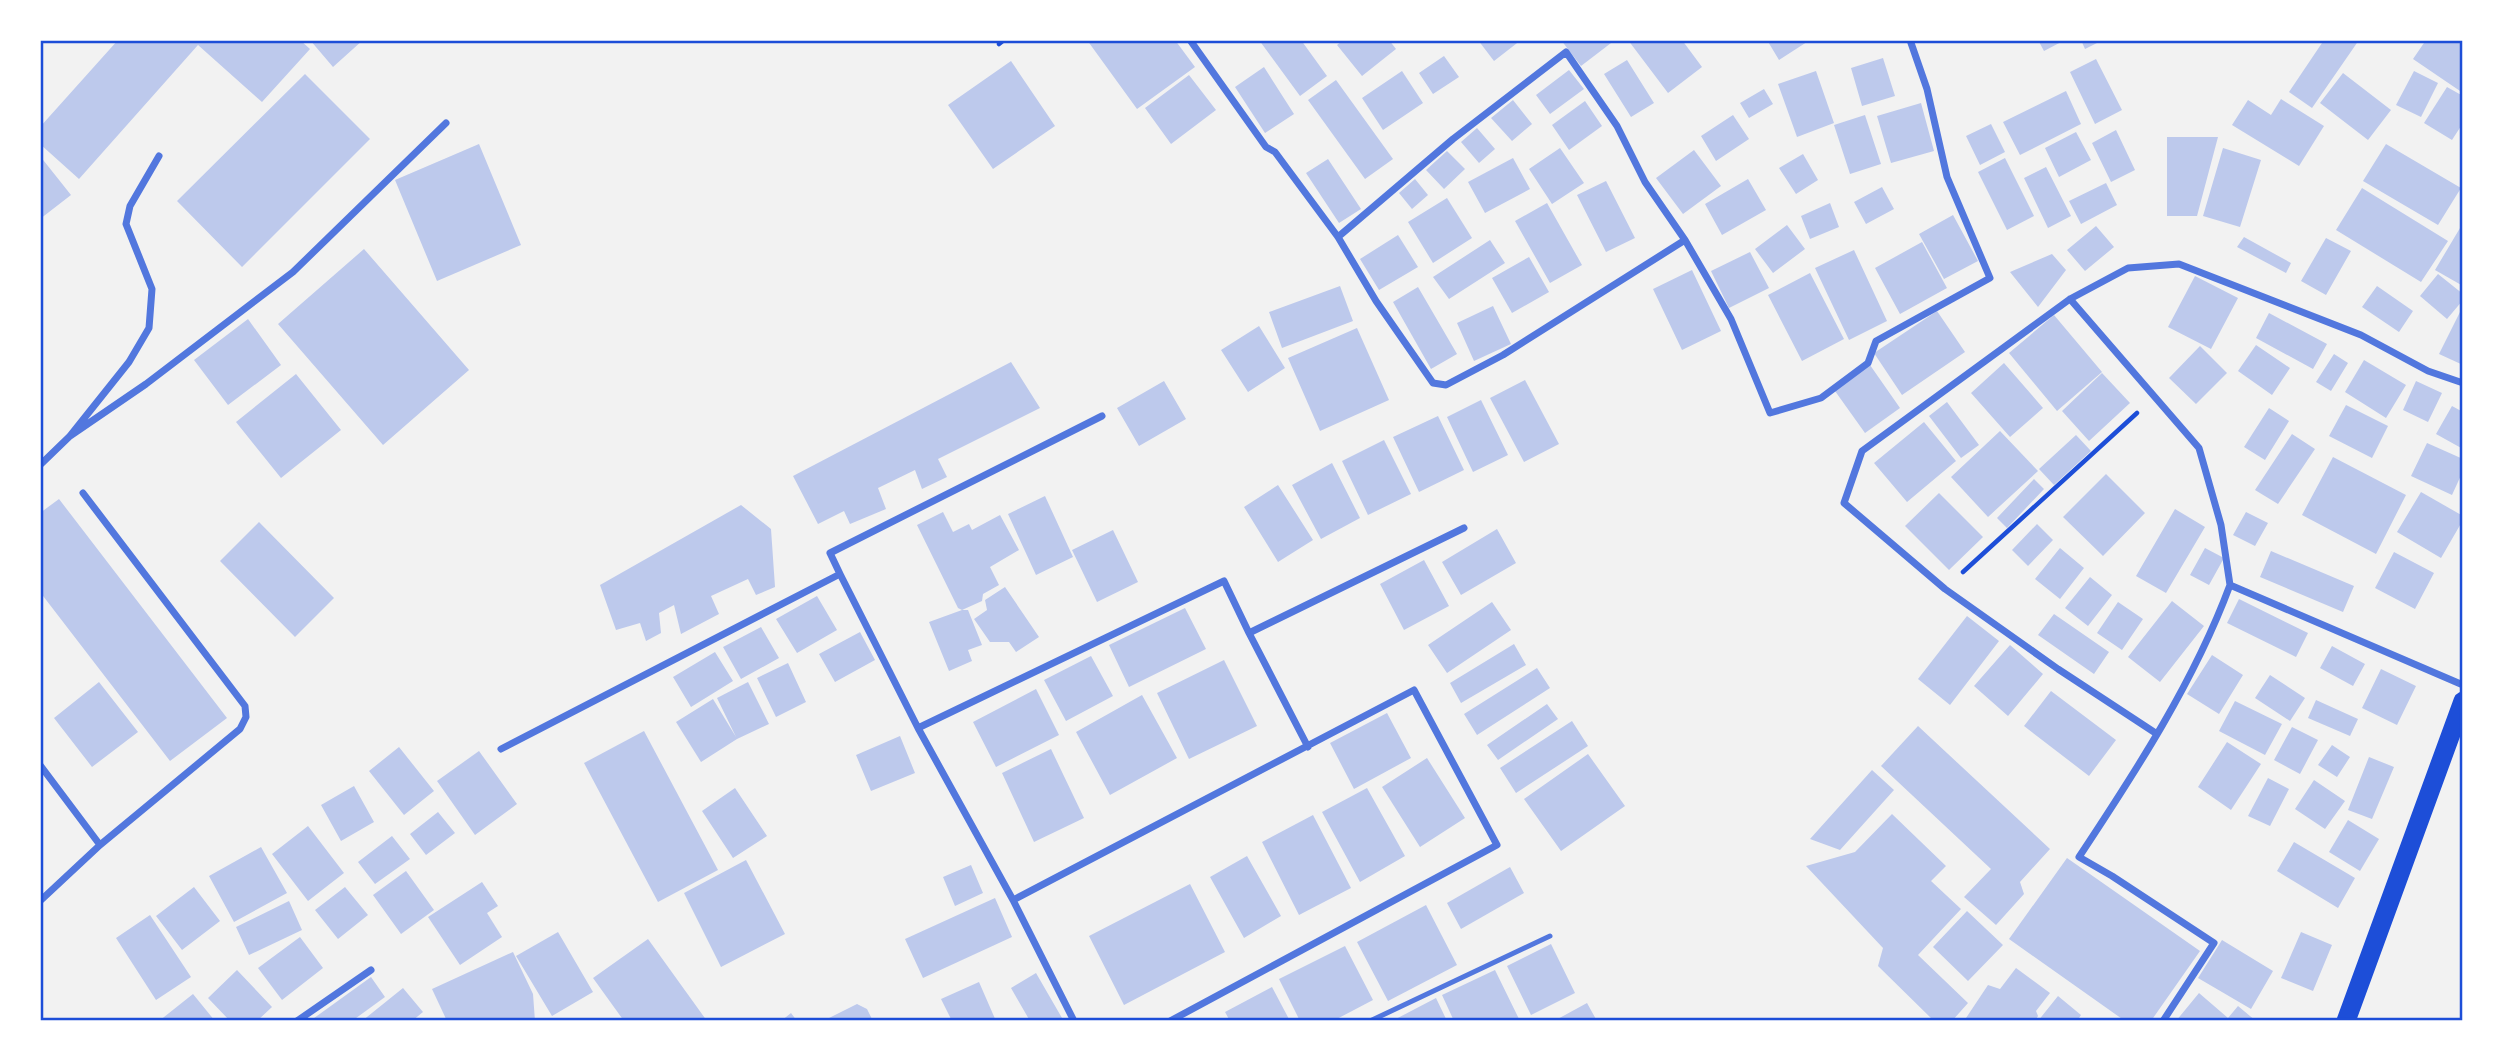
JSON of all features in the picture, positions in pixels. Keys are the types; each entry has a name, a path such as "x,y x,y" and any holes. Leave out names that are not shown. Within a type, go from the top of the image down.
{"highway":[{"path":"2346,1021 2463,701"}],"street":[{"path":"1190,40 1266,147 1275,152 1338,237 1376,301 1433,383 1446,386 1503,355 1685,240"},
{"path":"1338,237 1452,139 1566,52 1617,126 1645,183 1685,240 1731,319 1770,413 1821,398 1868,363 1876,341 1990,278 1947,177 1927,89 1910,40"},
{"path":"70,436 146,384 293,272 446,123"},
{"path":"40,465 70,436 130,362 149,328 152,289 126,224 127,215 159,156"},
{"path":"2157,734 2058,669 1945,589 1843,503 1863,452 2070,299 2129,268 2179,264 2361,335 2428,371 2463,383"},
{"path":"2070,299 2199,447 2221,526 2230,585 2214,629 2157,734 2137,770 2079,857 2214,943 2163,1021"},
{"path":"1074,1021 1013,900 918,728 830,552 1102,416"},
{"path":"40,901 100,845 240,729 246,717 245,706 83,493"},
{"path":"1249,633 1464,528"},
{"path":"501,749 841,574"},
{"path":"918,728 1224,581 1308,747"},
{"path":"2230,585 2463,685"},
{"path":"1013,900 1414,690 1497,845 1171,1021"},
{"path":"40,765 100,845"},
{"path":"297,1021 371,971"}],"lane":[{"path":"1370,1021 1550,936"}],"path":[{"path":"1945,589 2156,395"}],"building":[{"path":"118,40 300,40 310,49 262,102 198,45 79,179 40,144 40,127"},
{"path":"310,40 363,40 333,67"},
{"path":"1087,40 1175,40 1195,67 1137,109"},
{"path":"1259,40 1301,40 1327,76 1300,96"},
{"path":"1343,40 1389,40 1396,49 1362,76 1337,45"},
{"path":"1478,40 1521,40 1494,61"},
{"path":"1561,40 1615,40 1581,66"},
{"path":"1628,40 1682,40 1702,67 1668,93"},
{"path":"1767,40 1810,40 1779,60"},
{"path":"2038,40 2065,40 2044,51"},
{"path":"2081,40 2103,40 2085,49"},
{"path":"2324,40 2359,40 2312,108 2289,92"},
{"path":"2426,40 2463,40 2463,93 2413,59"},
{"path":"1444,56 1459,77 1433,94 1419,73"},
{"path":"1883,58 1895,96 1862,106 1851,68"},
{"path":"2096,59 2122,110 2095,124 2070,72"},
{"path":"1627,60 1654,103 1631,117 1604,74"},
{"path":"1011,61 1055,126 993,169 948,105"},
{"path":"1264,67 1294,114 1265,133 1235,87"},
{"path":"1569,70 1584,89 1550,114 1536,95"},
{"path":"1402,71 1423,103 1383,130 1362,98"},
{"path":"1816,71 1834,123 1797,137 1778,84"},
{"path":"2414,71 2438,83 2421,117 2396,105"},
{"path":"2343,73 2391,110 2368,140 2320,103"},
{"path":"305,74 370,139 242,267 177,201"},
{"path":"1189,75 1216,110 1171,144 1145,108"},
{"path":"1336,80 1393,159 1365,179 1308,100"},
{"path":"2447,87 2463,96 2463,123 2452,140 2424,123"},
{"path":"1764,89 1773,104 1749,118 1740,103"},
{"path":"2066,91 2081,124 2020,155 2003,122"},
{"path":"2281,99 2324,126 2299,166 2232,125 2248,100 2271,115"},
{"path":"1513,100 1532,124 1512,141 1491,118"},
{"path":"1585,101 1602,126 1569,150 1552,125"},
{"path":"1921,103 1934,151 1891,163 1877,116"},
{"path":"1733,115 1749,139 1716,161 1701,136"},
{"path":"1865,115 1881,164 1850,174 1834,125"},
{"path":"1991,124 2005,152 1980,165 1966,136"},
{"path":"1477,128 1495,149 1479,163 1461,142"},
{"path":"2116,130 2135,170 2111,182 2092,143"},
{"path":"2076,132 2091,160 2059,177 2045,148"},
{"path":"2167,137 2218,137 2197,216 2167,216"},
{"path":"479,144 521,245 437,281 395,180"},
{"path":"2386,144 2461,188 2438,225 2363,181"},
{"path":"1560,148 1584,183 1552,204 1529,169"},
{"path":"2223,148 2261,160 2240,227 2203,216"},
{"path":"1694,150 1721,186 1683,214 1656,178"},
{"path":"1447,151 1465,169 1444,189 1426,170"},
{"path":"1803,154 1818,180 1796,194 1779,168"},
{"path":"40,156 71,195 40,219"},
{"path":"1513,158 1530,189 1485,213 1468,182"},
{"path":"2005,158 2034,216 2007,230 1978,172"},
{"path":"1328,159 1361,209 1339,223 1306,173"},
{"path":"2046,167 2071,216 2048,228 2024,178"},
{"path":"1415,179 1428,195 1412,209 1399,193"},
{"path":"1748,179 1766,210 1722,235 1705,204"},
{"path":"1606,181 1635,238 1606,252 1577,195"},
{"path":"2106,183 2117,205 2081,224 2069,201"},
{"path":"1882,187 1894,209 1866,224 1854,202"},
{"path":"2362,188 2448,241 2421,282 2336,230"},
{"path":"1447,198 1472,238 1433,263 1408,222"},
{"path":"1547,203 1582,265 1550,283 1515,221"},
{"path":"1830,203 1839,227 1810,239 1801,216"},
{"path":"1953,215 1978,261 1944,279 1919,234"},
{"path":"2463,223 2463,286 2435,270"},
{"path":"1787,225 1805,249 1773,273 1755,249"},
{"path":"2096,226 2114,247 2085,271 2067,250"},
{"path":"1398,235 1418,267 1379,290 1360,259"},
{"path":"2244,237 2291,263 2286,273 2237,247"},
{"path":"2326,238 2351,251 2326,295 2301,281"},
{"path":"1490,240 1505,263 1449,299 1433,277"},
{"path":"1922,242 1947,288 1900,314 1875,268"},
{"path":"364,249 469,370 383,445 278,324"},
{"path":"1854,250 1887,321 1849,340 1815,268"},
{"path":"1750,252 1769,288 1729,308 1711,271"},
{"path":"2052,254 2066,270 2038,307 2010,272"},
{"path":"1529,257 1549,292 1512,313 1492,278"},
{"path":"1692,270 1721,331 1682,350 1653,289"},
{"path":"1810,273 1844,339 1802,361 1768,295"},
{"path":"2438,274 2463,294 2463,300 2447,319 2420,296"},
{"path":"2195,276 2238,298 2211,349 2168,327"},
{"path":"1340,286 1353,321 1282,348 1269,312"},
{"path":"2377,286 2413,311 2399,332 2362,307"},
{"path":"1418,287 1457,354 1431,369 1393,302"},
{"path":"1493,306 1511,344 1474,361 1457,323"},
{"path":"2463,306 2463,365 2439,354"},
{"path":"1937,311 1965,352 1902,395 1874,353"},
{"path":"2269,313 2327,344 2313,369 2256,338"},
{"path":"2054,315 2102,372 2057,411 2009,353"},
{"path":"248,319 281,365 228,405 194,360"},
{"path":"1259,326 1285,368 1248,392 1221,350"},
{"path":"1357,328 1389,400 1320,431 1288,358"},
{"path":"2256,345 2290,368 2272,395 2238,371"},
{"path":"2200,346 2227,373 2196,404 2169,378"},
{"path":"2334,354 2348,363 2331,391 2316,382"},
{"path":"2364,360 2406,385 2386,418 2345,392"},
{"path":"1011,362 1040,408 938,459 947,477 922,489 915,470 878,488 886,509 850,524 844,511 818,524 793,476"},
{"path":"2004,363 2043,408 2010,437 1971,393"},
{"path":"1870,365 1900,408 1865,433 1835,391"},
{"path":"2102,373 2130,403 2089,441 2062,411"},
{"path":"296,374 341,430 281,478 236,422"},
{"path":"1525,380 1559,444 1524,462 1490,398"},
{"path":"1164,381 1186,419 1139,446 1117,408"},
{"path":"2416,381 2442,393 2428,422 2403,410"},
{"path":"1481,400 1508,455 1473,472 1447,417"},
{"path":"1947,402 1979,445 1961,458 1929,416"},
{"path":"2346,405 2388,426 2372,458 2329,436"},
{"path":"2452,406 2463,412 2463,449 2436,434"},
{"path":"2269,408 2289,421 2265,460 2244,447"},
{"path":"1438,416 1464,470 1419,492 1393,437"},
{"path":"1924,422 1956,461 1907,502 1874,463"},
{"path":"2000,431 2038,471 1988,517 1951,477"},
{"path":"2292,434 2315,449 2278,504 2255,490"},
{"path":"2076,435 2091,451 2054,485 2039,469"},
{"path":"1384,440 1411,494 1368,515 1342,461"},
{"path":"2427,443 2463,459 2463,471 2452,495 2411,476"},
{"path":"2333,457 2406,495 2376,554 2302,515"},
{"path":"1332,463 1360,518 1321,539 1292,485"},
{"path":"2106,474 2145,513 2103,556 2063,517"},
{"path":"2034,479 2044,489 2007,528 1997,518"},
{"path":"1278,485 1313,540 1278,562 1244,507"},
{"path":"2421,492 2463,516 2441,558 2397,532"},
{"path":"1939,493 1983,537 1949,570 1905,526"},
{"path":"1045,496 1073,557 1036,575 1008,514"},
{"path":"59,499 227,718 170,761 40,592 40,513"},
{"path":"741,505 771,529 775,587 756,595 748,579 711,596 719,614 681,634 674,605 659,613 661,633 646,641 640,623 616,630 600,585"},
{"path":"2175,509 2205,527 2166,593 2136,576"},
{"path":"943,512 953,532 969,524 972,530 1000,515 1019,550 990,567 999,585 983,594 982,601 962,610 958,608 917,525"},
{"path":"2246,512 2268,523 2255,546 2233,535"},
{"path":"259,522 334,598 295,637 220,561"},
{"path":"2037,524 2053,540 2028,566 2012,550"},
{"path":"1497,529 1516,563 1461,595 1442,562"},
{"path":"1113,530 1138,582 1097,602 1072,550"},
{"path":"2060,548 2084,568 2060,599 2035,579"},
{"path":"2205,548 2224,558 2209,585 2190,575"},
{"path":"2271,551 2354,586 2343,612 2260,577"},
{"path":"2394,552 2434,573 2415,609 2375,588"},
{"path":"1424,560 1449,606 1404,630 1380,584"},
{"path":"2090,577 2112,595 2088,626 2065,608"},
{"path":"1005,587 1039,637 1016,652 1009,642 990,642 974,619 987,610 985,600"},
{"path":"817,596 837,630 797,653 776,619"},
{"path":"2239,599 2308,633 2296,657 2227,623"},
{"path":"2172,601 2204,626 2160,682 2128,657"},
{"path":"1492,602 1511,630 1447,673 1428,645"},
{"path":"2118,602 2143,619 2122,650 2097,633"},
{"path":"1185,608 1206,649 1129,687 1109,645"},
{"path":"968,610 982,645 968,650 972,661 949,671 929,622"},
{"path":"2054,614 2109,652 2094,674 2038,635"},
{"path":"1967,616 1999,641 1950,705 1918,679"},
{"path":"761,627 779,658 741,679 723,647"},
{"path":"860,632 875,660 835,682 819,654"},
{"path":"1514,644 1526,665 1461,703 1450,683"},
{"path":"2010,645 2043,674 2008,716 1974,686"},
{"path":"2332,646 2365,664 2353,686 2320,668"},
{"path":"715,652 733,681 691,707 673,677"},
{"path":"2212,655 2243,675 2219,714 2187,694"},
{"path":"1091,656 1113,696 1066,721 1044,680"},
{"path":"1224,660 1257,726 1189,759 1157,693"},
{"path":"788,663 806,702 776,717 757,678"},
{"path":"1537,668 1550,688 1477,735 1464,714"},
{"path":"2381,669 2416,686 2397,725 2362,708"},
{"path":"2270,675 2305,698 2290,721 2255,698"},
{"path":"99,682 138,732 92,767 54,718"},
{"path":"748,682 769,724 737,739 701,762 676,722 713,699 736,737 717,698"},
{"path":"1036,689 1059,735 996,767 973,722"},
{"path":"2051,691 2116,740 2089,776 2024,726"},
{"path":"1142,695 1177,758 1110,795 1076,732"},
{"path":"2316,700 2358,719 2350,736 2308,718"},
{"path":"2235,701 2282,724 2265,755 2219,731"},
{"path":"1547,704 1558,719 1498,760 1487,745"},
{"path":"1387,713 1411,758 1354,789 1330,743"},
{"path":"1572,721 1588,746 1516,793 1500,768"},
{"path":"1918,726 2050,849 2020,882 2024,894 1996,925 1964,897 1991,869 1881,766"},
{"path":"2292,727 2318,740 2300,774 2274,760"},
{"path":"644,731 718,870 658,902 584,763"},
{"path":"900,736 915,773 871,791 856,755"},
{"path":"2227,742 2261,764 2231,810 2198,787"},
{"path":"2332,745 2350,757 2337,777 2318,765"},
{"path":"399,747 434,791 404,815 369,771"},
{"path":"1051,749 1084,818 1034,842 1002,773"},
{"path":"479,751 517,804 475,835 437,781"},
{"path":"1588,754 1625,806 1561,851 1524,799"},
{"path":"2369,757 2394,767 2372,819 2348,810"},
{"path":"1427,758 1465,818 1420,847 1382,787"},
{"path":"1872,770 1894,790 1840,850 1810,839"},
{"path":"2268,778 2289,789 2270,826 2248,816"},
{"path":"2314,780 2345,801 2325,829 2295,809"},
{"path":"354,786 374,822 341,841 321,805"},
{"path":"735,788 767,836 733,858 702,811"},
{"path":"1367,788 1405,856 1360,882 1322,812"},
{"path":"438,812 455,833 426,855 410,834"},
{"path":"1892,814 1946,866 1931,881 1961,909 1918,955 1968,1003 1952,1021 1934,1021 1878,966 1883,948 1806,866 1855,852"},
{"path":"1313,815 1351,888 1299,915 1262,842"},
{"path":"2348,820 2379,839 2360,871 2329,852"},
{"path":"308,826 344,873 308,901 272,854"},
{"path":"392,836 410,859 375,884 358,862"},
{"path":"2294,842 2355,878 2338,908 2277,871"},
{"path":"261,847 287,893 234,922 209,876"},
{"path":"1247,856 1281,916 1244,938 1210,877"},
{"path":"2067,858 2200,951 2151,1021 2125,1021 2009,939"},
{"path":"746,860 785,934 721,967 684,893"},
{"path":"971,865 983,893 955,906 943,877"},
{"path":"1510,867 1524,893 1461,929 1447,903"},
{"path":"406,871 434,910 401,934 373,895"},
{"path":"482,882 498,906 487,913 502,937 460,965 428,917"},
{"path":"1190,884 1225,952 1124,1005 1089,936"},
{"path":"194,887 220,921 182,950 156,916"},
{"path":"345,887 368,915 338,939 315,910"},
{"path":"995,898 1012,937 923,978 905,939"},
{"path":"289,901 302,930 249,955 236,927"},
{"path":"1426,905 1457,965 1388,1001 1357,942"},
{"path":"1967,911 2003,945 1968,981 1933,947"},
{"path":"150,915 191,977 156,1000 116,938"},
{"path":"558,932 593,992 552,1016 516,956"},
{"path":"2301,932 2332,945 2313,991 2281,978"},
{"path":"300,937 323,968 282,1000 258,968"},
{"path":"648,939 707,1021 624,1021 593,978"},
{"path":"2222,940 2273,971 2251,1009 2198,978"},
{"path":"1551,944 1575,993 1531,1015 1507,966"},
{"path":"1345,946 1373,1000 1333,1021 1300,1021 1279,979"},
{"path":"513,952 533,994 535,1021 447,1021 432,989"},
{"path":"2016,968 2050,993 2036,1011 2038,1016 2035,1021 1964,1021 1988,985 2000,989"},
{"path":"237,970 272,1007 257,1021 230,1021 208,998"},
{"path":"1495,970 1520,1021 1454,1021 1442,995"},
{"path":"1036,973 1062,1018 1057,1021 1030,1021 1011,988"},
{"path":"371,977 385,997 352,1021 310,1021"},
{"path":"979,982 996,1021 952,1021 941,999"},
{"path":"1272,987 1290,1021 1230,1021 1225,1012"},
{"path":"403,988 423,1012 412,1021 362,1021"},
{"path":"2199,993 2228,1018 2238,1006 2256,1021 2176,1021"},
{"path":"193,994 215,1021 159,1021"},
{"path":"2058,996 2081,1015 2077,1021 2038,1021"},
{"path":"1436,998 1447,1021 1392,1021"},
{"path":"1587,1003 1597,1021 1554,1021"},
{"path":"857,1004 867,1009 873,1021 823,1021"},
{"path":"791,1013 797,1021 781,1021"}]}
